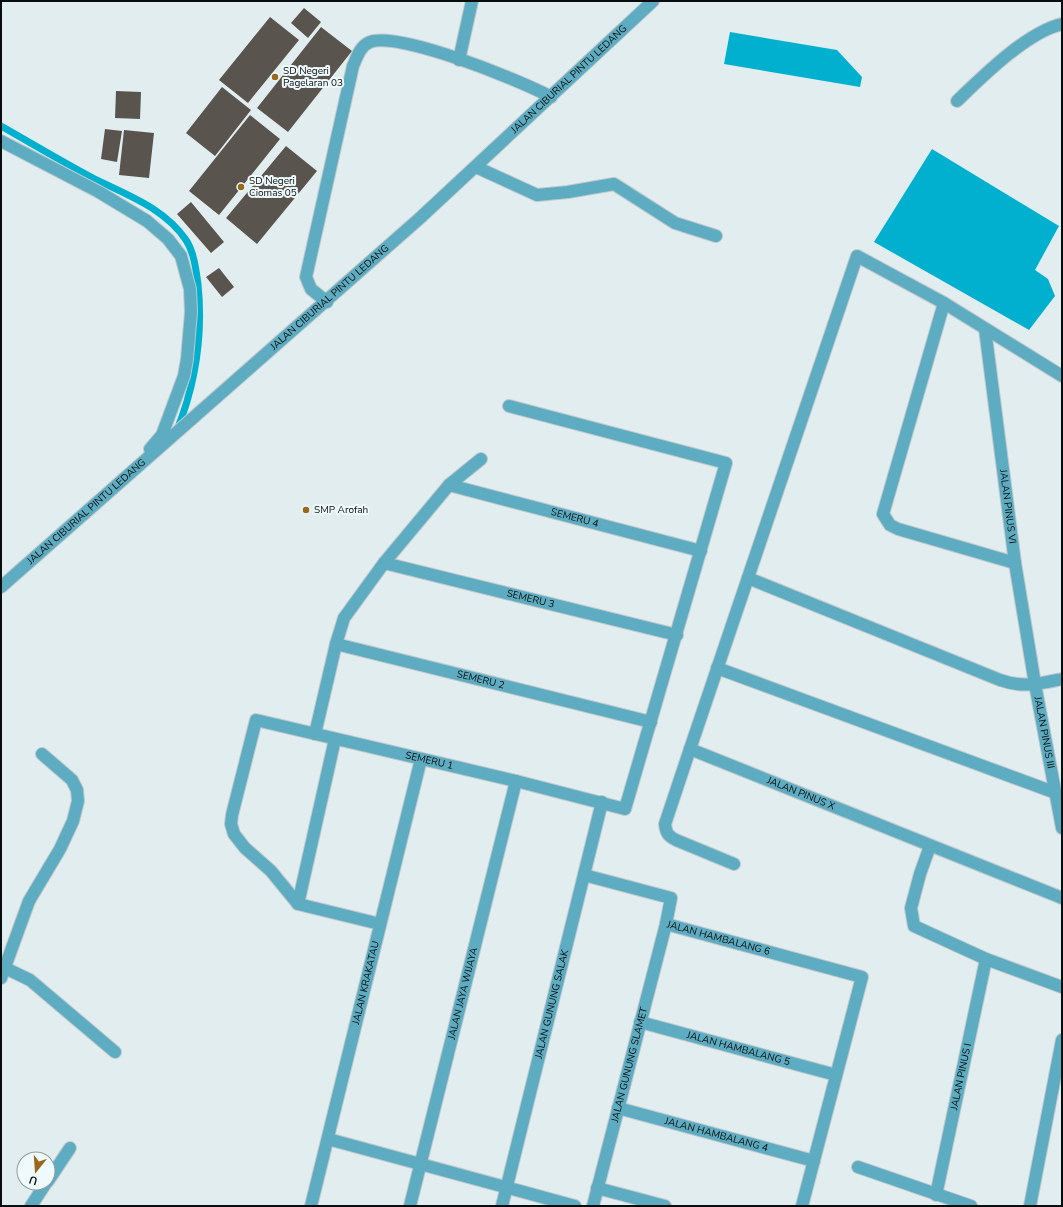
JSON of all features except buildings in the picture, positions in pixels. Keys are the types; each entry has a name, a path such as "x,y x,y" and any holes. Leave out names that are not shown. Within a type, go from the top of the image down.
{"street":[{"path":"459,60 472,1"},
{"name":"JALAN CIBURIAL PINTU LEDANG","path":"1,587 327,302 551,98 654,1"},
{"path":"957,101 986,73 1033,37 1042,31 1062,24"},
{"path":"327,302 311,289 306,277 348,86 359,51 368,42 395,41 459,60 506,76 551,98"},
{"path":"1,141 99,192 147,221 168,238 181,256 190,289 191,312 190,346 184,376 162,435 128,476"},
{"path":"476,167 537,195 568,192 614,184 675,223 716,236"},
{"path":"734,864 669,836 666,832 665,824 858,256 944,303 1062,376"},
{"path":"944,303 883,514 890,525 898,529 1015,563"},
{"name":"JALAN PINUS VI","path":"985,329 1015,563 1035,684"},
{"path":"509,406 726,463 651,722"},
{"path":"315,734 336,644 344,618 384,563 449,485 481,459"},
{"name":"SEMERU 4","path":"449,485 701,551"},
{"name":"SEMERU 3","path":"384,563 677,635"},
{"path":"748,578 984,675 1019,686 1062,679"},
{"name":"SEMERU 2","path":"336,644 651,722"},
{"path":"717,668 1056,793"},
{"name":"JALAN PINUS III","path":"1035,684 1062,828"},
{"name":"SEMERU 1","path":"298,904 271,871 245,848 234,834 231,824 256,720 516,781 625,809 651,722"},
{"path":"335,739 298,904 380,924"},
{"name":"JALAN PINUS X","path":"690,750 1062,898"},
{"path":"42,754 72,780 77,790 78,802 73,821 60,849 29,902 3,973 30,980 115,1052"},
{"name":"JALAN KRAKATAU","path":"312,1206 420,759"},
{"name":"JALAN JAYA WIJAYA","path":"410,1206 516,781"},
{"name":"JALAN GUNUNG SALAK","path":"502,1206 602,802"},
{"path":"930,846 920,874 911,908 914,926 986,959 1062,988"},
{"name":"JALAN HAMBALANG 6","path":"584,875 671,898 666,924 862,977 836,1075"},
{"name":"JALAN GUNUNG SLAMET","path":"593,1206 666,924"},
{"name":"JALAN PINUS I","path":"936,1195 986,959"},
{"name":"JALAN HAMBALANG 5","path":"640,1022 836,1075"},
{"path":"1030,1206 1062,1040"},
{"path":"802,1206 836,1075"},
{"name":"JALAN HAMBALANG 4","path":"618,1108 814,1161"},
{"path":"328,1139 575,1206"},
{"path":"56,1169 70,1148"},
{"path":"858,1166 936,1195 971,1206"},
{"path":"597,1188 665,1206"},
{"path":"31,1206 41,1191"}],"water":[{"path":"730,32 837,50 862,77 860,87 724,64"},
{"path":"932,149 1059,226 1035,270 1048,279 1055,296 1029,330 874,242"}],"waterway":[{"path":"1,126 91,177 143,202 167,219 189,245 193,256 198,284 200,321 199,340 189,394 177,430"}],"place":[{"name":"SD Negeri Pagelaran 03","path":"275,77"},
{"name":"SD Negeri Ciomas 05","path":"241,187"},
{"name":"SMP Arofah","path":"306,510"}]}
